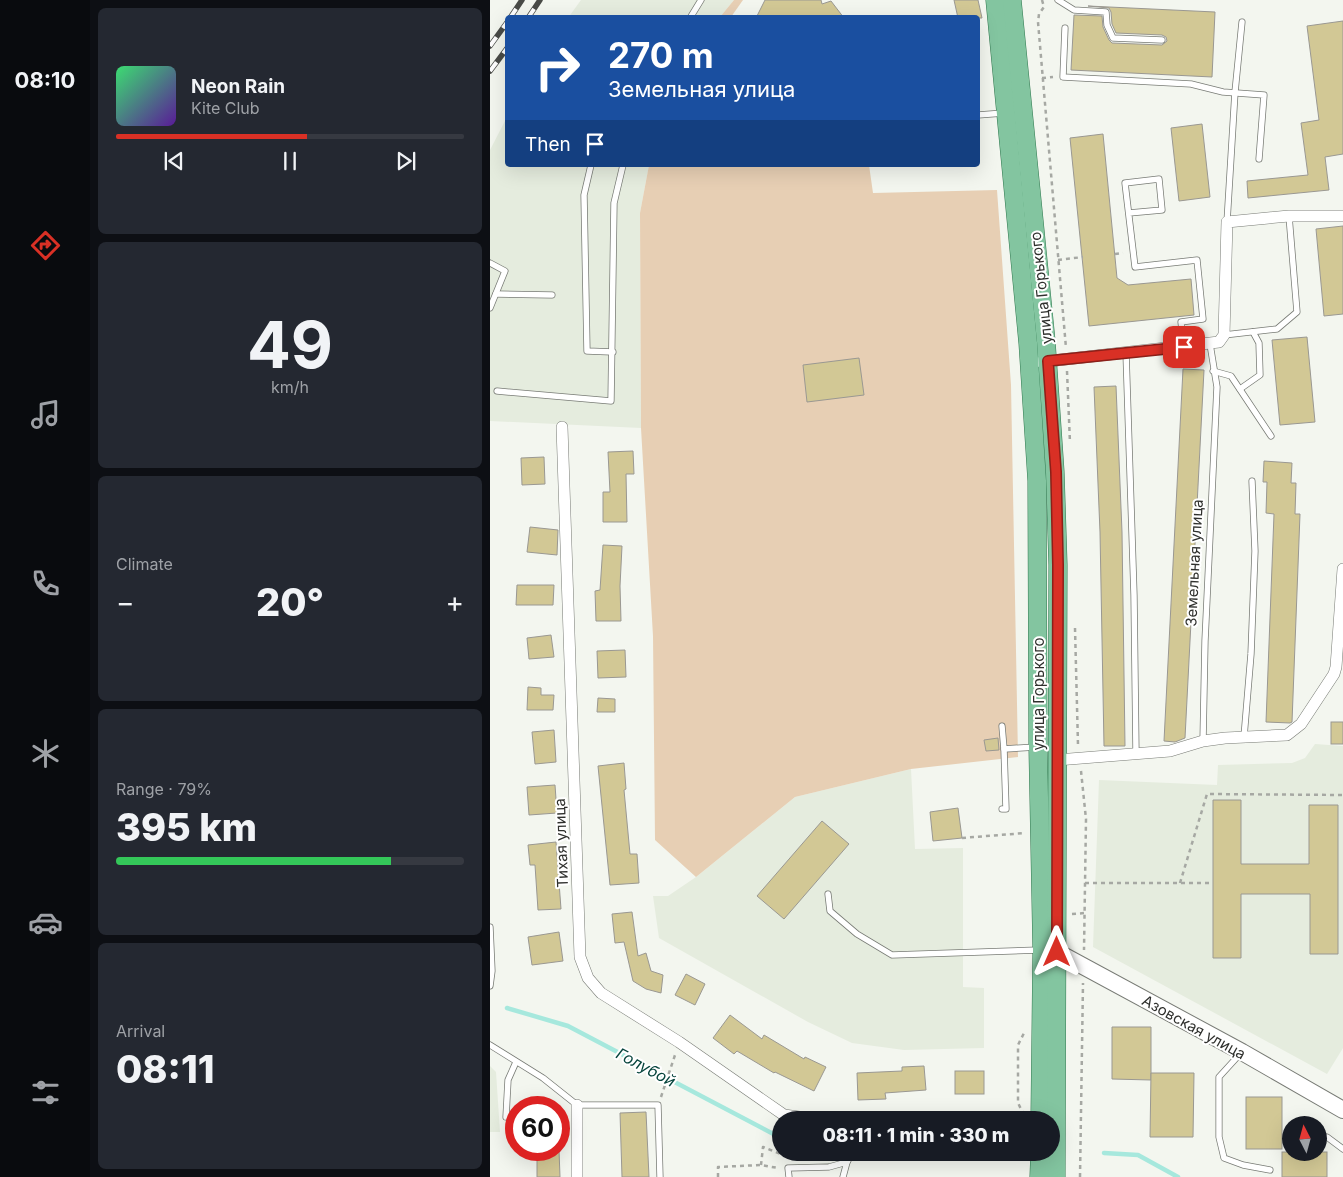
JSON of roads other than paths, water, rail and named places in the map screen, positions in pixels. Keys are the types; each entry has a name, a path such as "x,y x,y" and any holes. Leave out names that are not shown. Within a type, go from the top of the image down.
{"main road":[{"name":"улица Горького","path":"995,0 1029,363 1037,481 1038,747 1049,951 1056,1177"},
{"name":"улица Горького","path":"1012,0 1048,361 1056,472 1058,565 1057,760 1040,1111"},
{"name":"Азовская улица","path":"1049,951 1084,967 1242,1052 1343,1110"},
{"path":"1040,1161 1040,1177"}],"street":[{"path":"1029,363 1219,342 1224,335 1226,222 1289,216 1343,216"},
{"name":"Тихая улица","path":"562,428 580,956 588,978 601,993 679,1042 778,1111"},
{"path":"1057,760 1170,751 1203,741 1287,735 1301,724 1334,674 1343,569"},
{"path":"577,1105 577,1177"}],"lane":[{"path":"692,15 701,0"},
{"path":"1058,0 1074,10 1106,12 1107,25 1113,38 1162,40"},
{"path":"1226,222 1242,22"},
{"path":"1065,28 1063,77 1191,84 1223,92 1264,95 1260,159"},
{"path":"1191,77 1191,84"},
{"path":"980,115 1006,113"},
{"path":"591,167 584,194 587,351 612,352"},
{"path":"497,391 612,401 614,203 623,167"},
{"path":"1129,213 1162,210 1159,180 1125,183 1135,267 1197,260 1204,319 1181,322 1184,347"},
{"path":"1224,335 1277,329 1297,312 1289,216"},
{"path":"490,263 505,271 490,308"},
{"path":"496,294 552,295"},
{"path":"1240,389 1260,375 1259,343 1253,332"},
{"name":"Земельная улица","path":"1203,741 1205,640 1217,387 1210,344"},
{"path":"1126,353 1134,595 1136,753"},
{"path":"1214,371 1231,376 1271,436"},
{"path":"1244,737 1251,654 1255,551 1252,480"},
{"path":"1002,726 1006,809 1002,809"},
{"path":"1004,749 1038,747"},
{"path":"828,894 830,911 857,934 892,955 1049,951"},
{"path":"490,927 492,971 490,986"},
{"path":"490,1045 543,1078 577,1105 658,1105 660,1177"},
{"path":"1242,1052 1218,1077 1219,1137 1224,1158 1243,1166 1270,1170"},
{"path":"507,1096 508,1080 516,1062"},
{"path":"1328,1138 1343,1149"},
{"path":"789,1177 788,1168 829,1167 847,1162"},
{"path":"843,1177 847,1162"}],"waterway":[{"name":"Голубой","path":"507,1008 568,1026 772,1133"},
{"name":"Голубой","path":"1104,1153 1138,1155 1178,1177"}],"railway":[{"path":"512,15 522,0"},
{"path":"530,15 540,0"},
{"path":"490,46 505,25"},
{"path":"490,71 505,51"}]}
